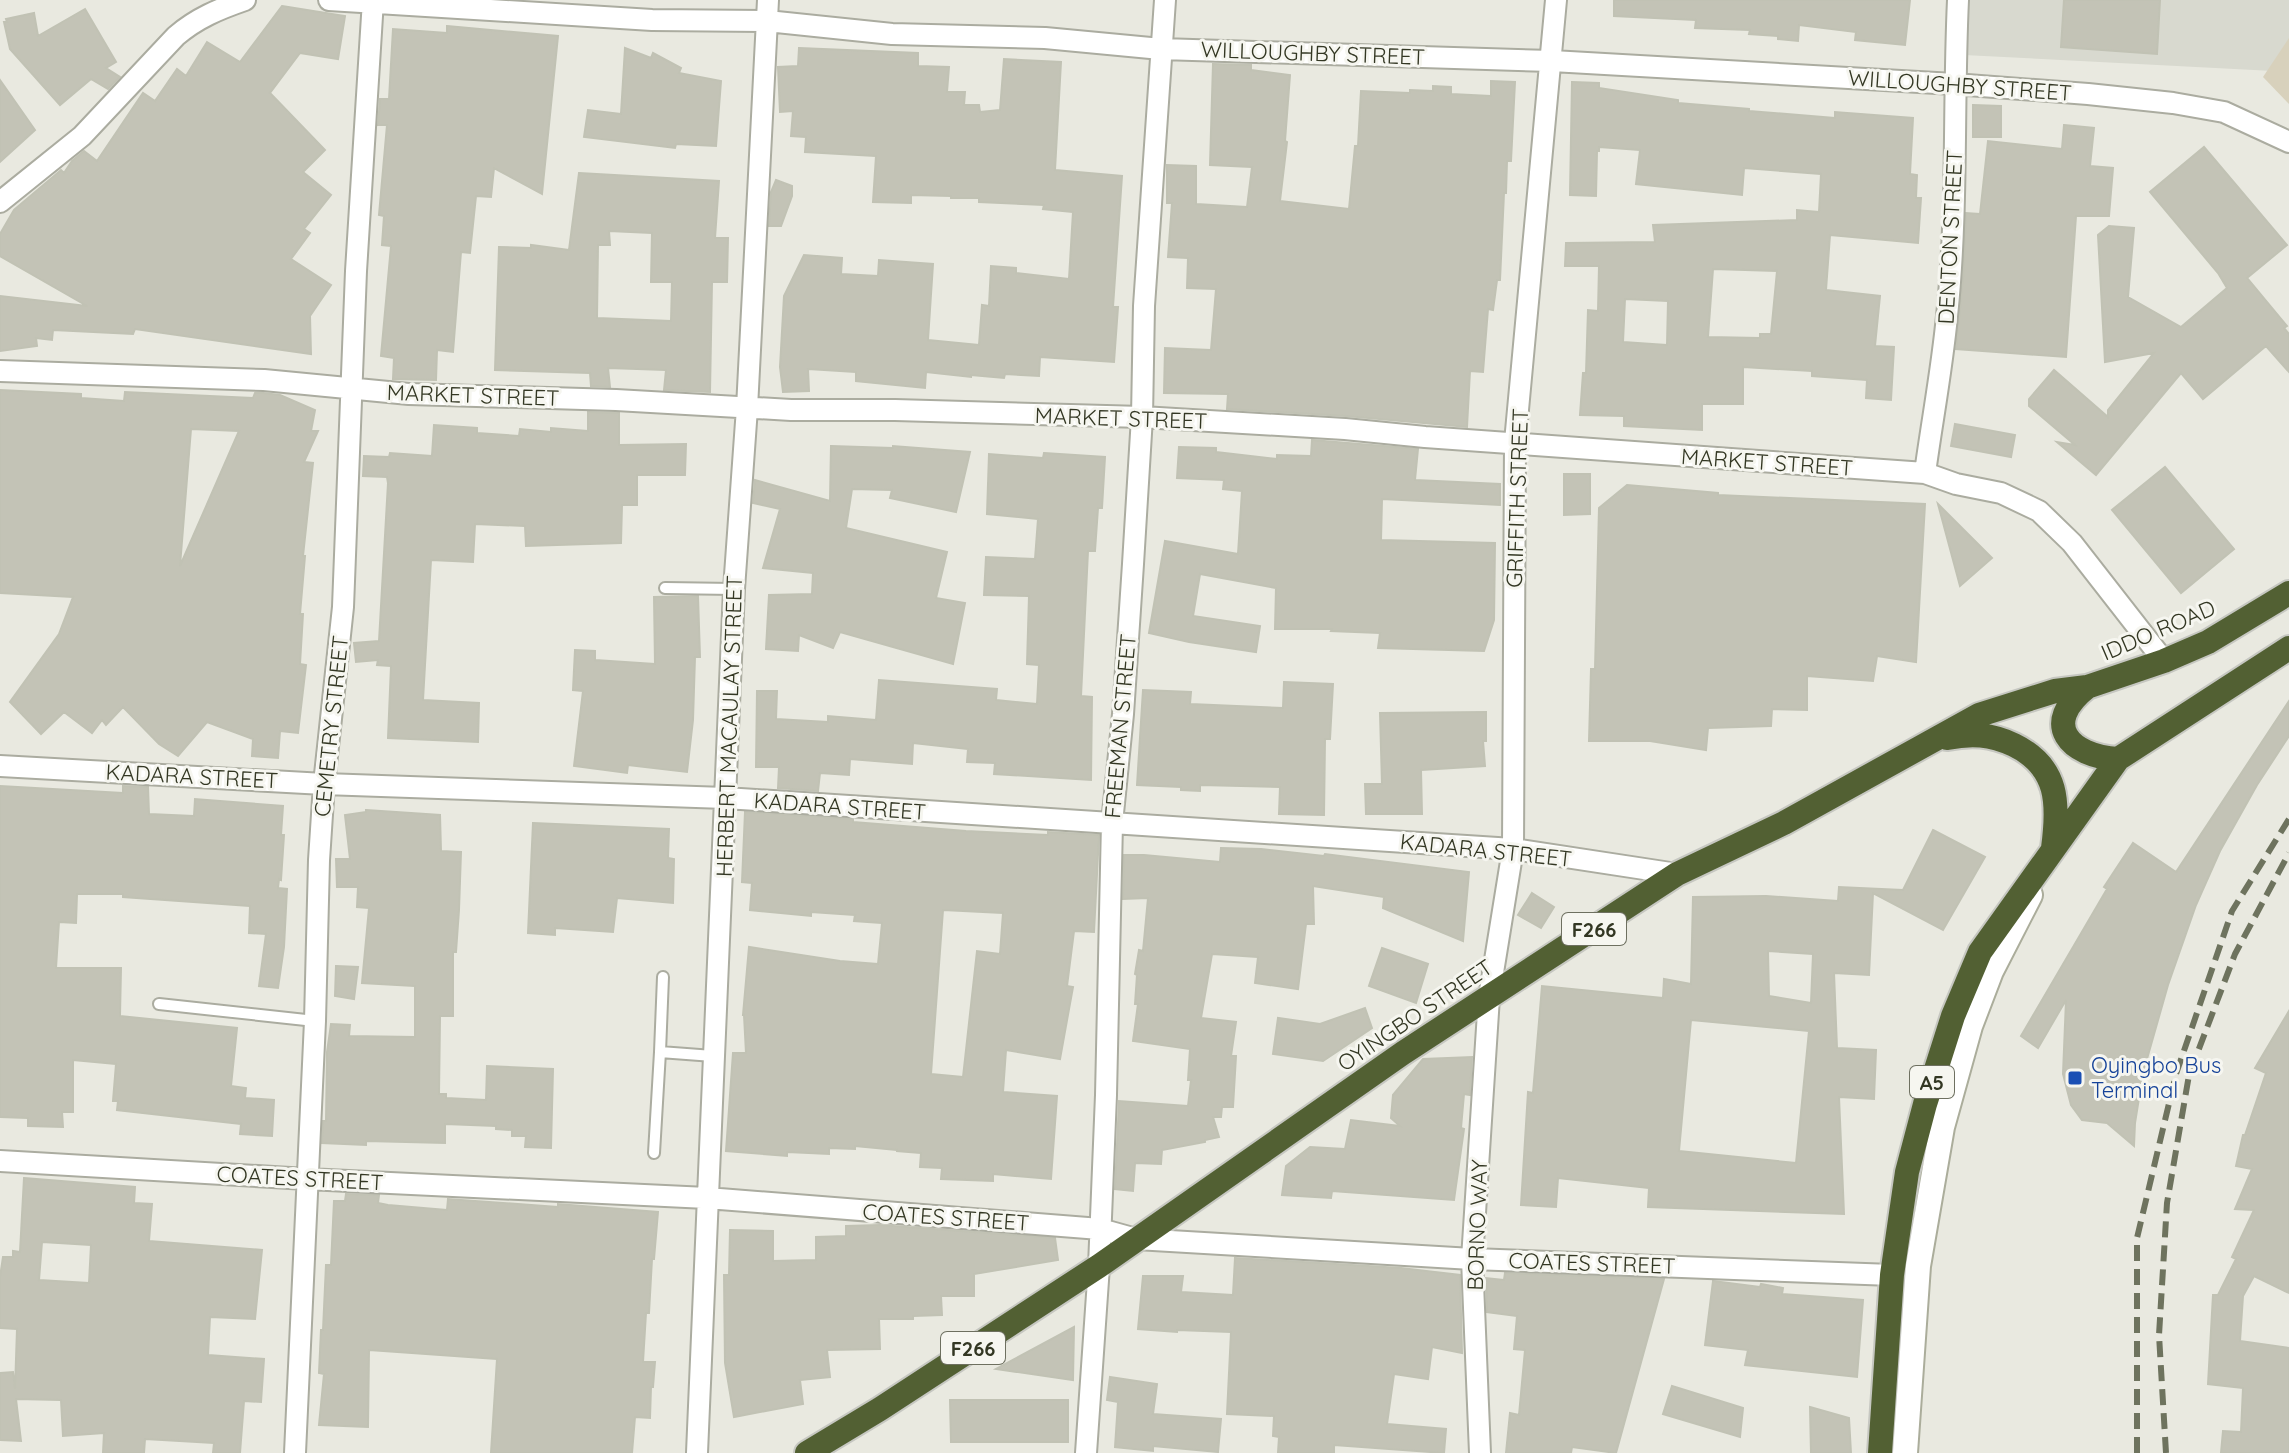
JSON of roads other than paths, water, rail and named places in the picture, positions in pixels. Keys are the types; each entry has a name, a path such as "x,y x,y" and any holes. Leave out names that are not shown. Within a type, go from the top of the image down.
{"highway":[{"name":"IDDO ROAD","path":"2087,687 2164,661 2208,642 2289,593"},
{"name":"A5","path":"1880,1453 1892,1275 1907,1172 1953,1016 1980,952 2118,759 2289,648"},
{"path":"2087,687 2076,695 2066,713 2064,733 2079,750 2118,759"},
{"name":"OYINGBO STREET","path":"807,1453 1099,1266 1354,1087 1677,874 1784,823 1979,715 2055,691 2087,687"},
{"name":"F266","path":"1928,742 1967,734 1994,736 2034,756 2046,772 2054,796 2057,819 2052,851"}],"street":[{"path":"0,202 82,136 176,36 193,22 245,0"},
{"name":"WILLOUGHBY STREET","path":"329,0 652,20 767,10 892,34 1045,38 1161,49 1552,61 1954,84 2173,103 2224,112 2289,142"},
{"name":"FREEMAN STREET","path":"1086,1453 1099,1266 1112,823 1123,714 1142,417 1144,306 1165,0"},
{"name":"GRIFFITH STREET","path":"1489,997 1513,849 1515,442 1556,0"},
{"name":"DENTON STREET","path":"1925,473 1947,316 1955,181 1954,84 1958,0"},
{"name":"CEMETRY STREET","path":"295,1453 315,1021 319,860 343,607 350,389 373,1"},
{"name":"HERBERT MACAULAY STREET","path":"697,1453 734,589 747,408 767,10"},
{"name":"MARKET STREET","path":"0,371 264,380 409,394 616,400 747,408 1142,417 1925,473 1956,484 2001,493 2039,511 2072,543 2164,661"},
{"name":"KADARA STREET","path":"0,766 324,784 725,798 1513,849 1677,874"},
{"path":"1905,1453 1918,1266 1942,1127 1970,1026 1991,971 2052,851"},
{"name":"BORNO WAY","path":"1480,1453 1472,1259 1489,997"},
{"name":"COATES STREET","path":"0,1161 707,1198 1100,1229 1136,1239 1472,1259 1892,1275"}],"lane":[{"path":"665,588 734,589"},
{"path":"654,1153 663,977"},
{"path":"159,1004 315,1021"},
{"path":"660,1052 713,1056"}],"railway":[{"path":"2137,1453 2137,1238 2176,1074 2232,911 2289,819"},
{"path":"2166,1453 2159,1335 2167,1203 2189,1075 2235,954 2289,853"}],"place":[{"name":"Oyingbo Bus Terminal","path":"2075,1078"}]}
